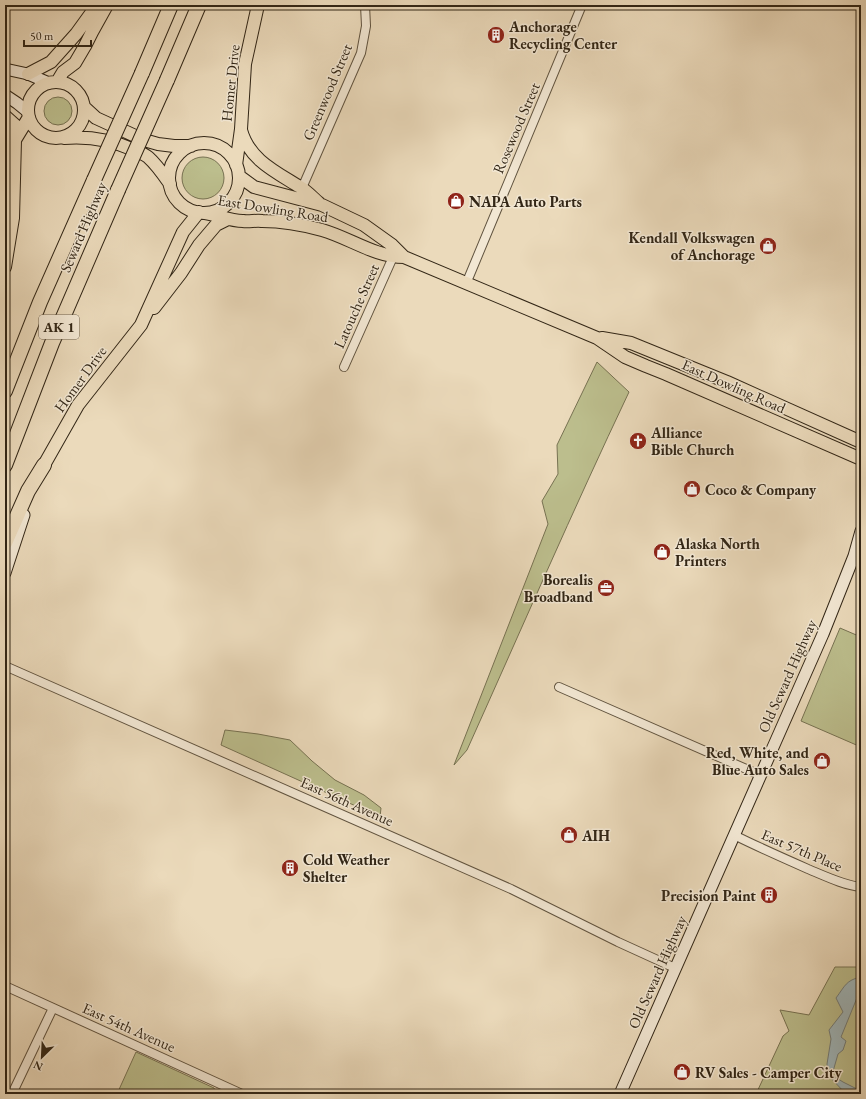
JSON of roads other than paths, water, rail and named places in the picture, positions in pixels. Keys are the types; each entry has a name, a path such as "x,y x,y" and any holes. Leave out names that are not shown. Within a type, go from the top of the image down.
{"highway":[{"name":"Seward Highway","path":"5,391 40,302 171,5"},
{"name":"Seward Highway","path":"5,465 52,343 199,5"},
{"path":"5,543 28,491 44,465"}],"main road":[{"path":"28,74 51,62 76,34 97,5"},
{"path":"15,140 28,115 30,100 34,92 41,86 53,82 75,63 108,5"},
{"name":"Homer Drive","path":"237,170 245,64 258,5"},
{"path":"5,69 53,82 65,83 75,90 82,99 84,115 77,129 64,137 55,138"},
{"path":"5,95 18,103 28,115 32,125 38,132 55,138 79,137 102,139 126,146 147,156 159,167 170,184"},
{"path":"84,107 96,118 114,128 144,140 174,146 211,144 222,148 230,155 237,170 238,187 233,197 216,211 202,212 185,207 172,193 169,175 174,161 183,150 191,146"},
{"path":"5,116 15,125 13,218 5,267"},
{"path":"241,129 248,149 259,161 302,188 322,205"},
{"name":"East Dowling Road","path":"237,170 254,187 322,205 364,225 392,245 399,257"},
{"name":"Homer Drive","path":"5,573 20,525 44,465 78,405 141,325 183,232 202,212"},
{"name":"East Dowling Road","path":"202,212 228,220 244,222 281,222 323,230 356,244 399,257 597,338 625,357 861,459"},
{"path":"141,325 181,273 199,245 216,225 228,220"},
{"name":"East Dowling Road","path":"597,338 631,343 727,382 861,442"},
{"name":"Old Seward Highway","path":"620,1094 823,634 854,556 861,531"}],"street":[{"name":"Greenwood Street","path":"302,188 361,53 366,26 366,5"},
{"name":"Rosewood Street","path":"466,284 582,5"},
{"name":"Latouche Street","path":"344,367 399,257"},
{"name":"East 56th Avenue","path":"5,666 511,889 618,942 675,968"},
{"path":"559,687 760,775"},
{"name":"East 57th Place","path":"734,835 820,874 851,886 861,887"},
{"name":"East 54th Avenue","path":"5,986 242,1094"},
{"path":"12,1094 53,1008"}],"water":[{"path":"861,977 861,988 841,1037 846,1041 843,1050 838,1054 832,1075 861,1091 861,1094 846,1094 828,1075 827,1064 831,1039 829,1030 843,1012 836,998 849,982"}],"place":[{"name":"Anchorage Recycling Center","path":"496,35"},
{"name":"NAPA Auto Parts","path":"456,201"},
{"name":"Kendall Volkswagen of Anchorage","path":"768,246"},
{"name":"Alliance Bible Church","path":"638,441"},
{"name":"Coco & Company","path":"692,489"},
{"name":"Alaska North Printers","path":"662,552"},
{"name":"Borealis Broadband","path":"606,588"},
{"name":"Red, White, and Blue Auto Sales","path":"822,761"},
{"name":"AIH","path":"569,835"},
{"name":"Cold Weather Shelter","path":"290,868"},
{"name":"Precision Paint","path":"769,895"},
{"name":"RV Sales - Camper City","path":"682,1072"}]}
